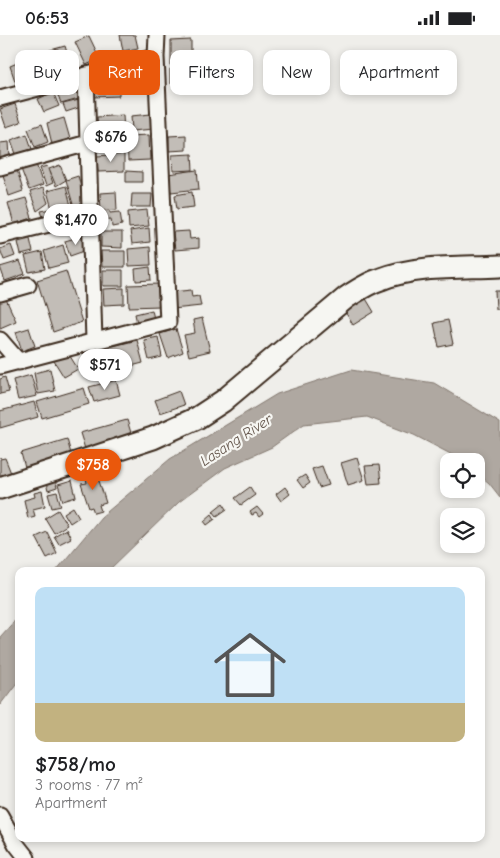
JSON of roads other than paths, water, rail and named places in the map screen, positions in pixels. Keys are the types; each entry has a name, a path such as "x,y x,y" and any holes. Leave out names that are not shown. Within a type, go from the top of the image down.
{"street":[{"path":"156,50 157,35"},
{"path":"0,98 89,74"},
{"path":"86,75 94,341"},
{"path":"0,367 168,322 158,95"},
{"path":"0,167 88,143"},
{"path":"0,237 90,213"},
{"path":"0,488 154,438 196,418 223,401 347,297 368,284 382,278 420,271 500,266"},
{"path":"0,293 28,285"},
{"path":"0,340 18,361"},
{"path":"0,815 15,839"},
{"path":"17,842 27,858"}],"water":[{"name":"Lasang River","path":"351,370 434,383 500,423 500,497 485,480 485,453 449,453 414,435 367,417 304,424 272,447 225,468 179,502 112,567 59,567 101,517 170,459 277,394"},
{"path":"15,620 15,685 0,705 0,637"}]}
